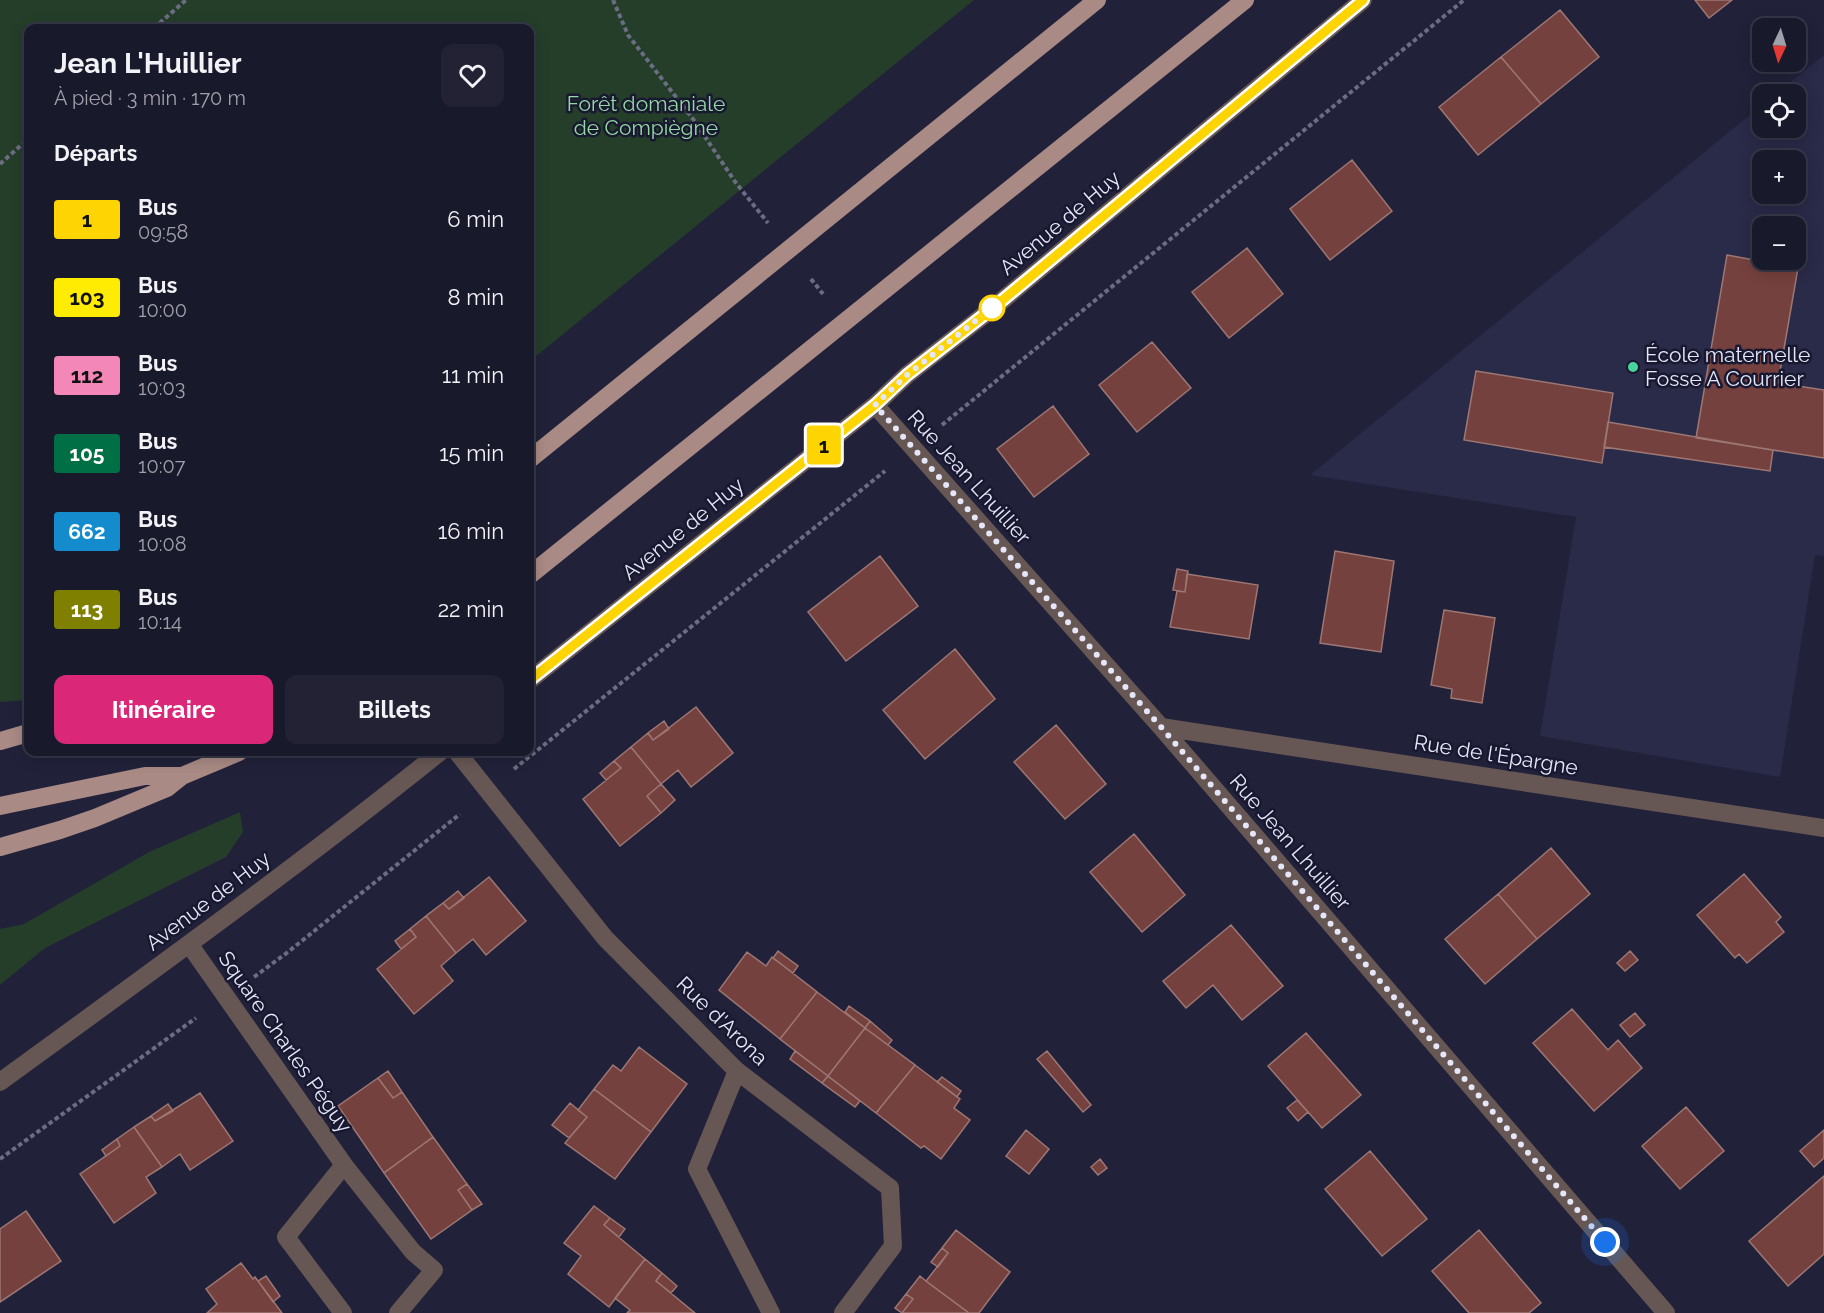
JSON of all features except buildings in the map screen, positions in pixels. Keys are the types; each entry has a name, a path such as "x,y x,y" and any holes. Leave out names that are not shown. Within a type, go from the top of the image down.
{"main road":[{"path":"534,456 1096,0"},
{"path":"534,573 1245,0"},
{"path":"0,741 24,734"},
{"path":"0,847 95,818 167,788 182,776 230,756"},
{"path":"0,806 145,776 182,776"}],"street":[{"name":"Avenue de Huy","path":"534,677 875,405 907,375 993,308 1364,0"},
{"name":"Rue Jean Lhuillier","path":"875,405 1161,727 1666,1313"},
{"name":"Rue de l'Épargne","path":"1161,727 1824,828"},
{"name":"Avenue de Huy","path":"0,1082 189,944 435,756"},
{"name":"Rue d'Arona","path":"460,756 605,938 737,1071 890,1188 893,1246 843,1313"},
{"name":"Square Charles Péguy","path":"189,944 344,1165 413,1252 434,1270 398,1313"},
{"path":"737,1071 697,1169 771,1313"},
{"name":"Square Charles Péguy","path":"343,1313 286,1237 344,1165"}],"path":[{"path":"159,24 186,0"},
{"path":"613,0 628,35 693,118 736,183 759,211"},
{"path":"534,754 1464,0"},
{"path":"0,164 24,143"},
{"path":"0,1160 288,952 531,756"}],"shaded area":[{"name":"École maternelle Fosse A Courrier","path":"1824,55 1824,556 1815,555 1780,777 1540,736 1576,517 1310,475 1752,113 1752,138 1806,138 1806,84 1788,84 1803,72 1806,72 1806,69"}],"green space":[{"name":"Forêt domaniale de Compiègne","path":"0,0 974,0 534,358 534,24 24,24 24,700 0,702"},
{"path":"240,812 243,832 226,857 45,948 0,985 0,929 24,924 149,852"}],"bus line":[{"name":"1","path":"534,677 875,405 907,375 993,308 1363,0"}],"place":[{"name":"École maternelle Fosse A Courrier","path":"1633,367"}],"route":[{"path":"992,308 907,375 875,405 1161,727 1605,1242"}]}
